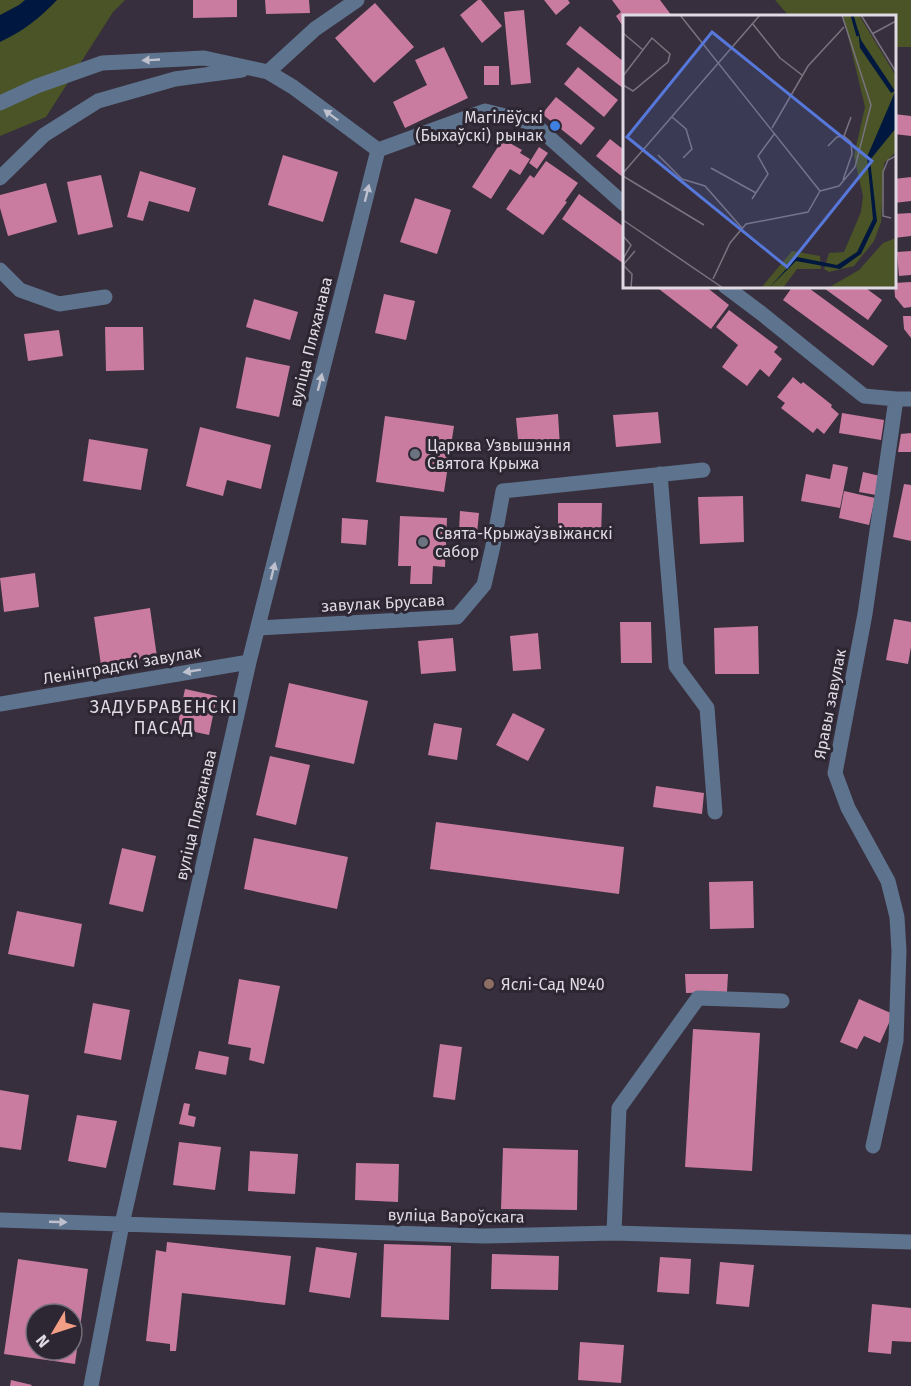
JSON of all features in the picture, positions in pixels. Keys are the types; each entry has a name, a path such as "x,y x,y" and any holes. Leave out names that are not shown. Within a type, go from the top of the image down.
{"street":[{"path":"0,178 44,135 98,101 175,79 261,70 357,0"},
{"path":"0,103 37,86 102,63 204,58 261,70 293,87 378,150 485,111 533,123 623,203"},
{"name":"вуліца Пляханава","path":"91,1386 122,1224 249,662 378,150"},
{"path":"0,270 20,290 59,304 105,297"},
{"path":"728,288 864,396 903,399"},
{"name":"Яравы завулак","path":"873,1146 896,1041 899,951 897,917 888,882 848,808 835,773 903,399"},
{"name":"завулак Брусава","path":"258,628 456,617 484,585 503,491 703,470"},
{"path":"660,474 676,666 707,708 716,812"},
{"name":"Ленінградскі завулак","path":"0,704 249,662"},
{"path":"614,1233 618,1108 698,998 782,1001"},
{"name":"вуліца Вароўскага","path":"0,1220 483,1236 614,1233 911,1242"}],"green space":[{"path":"0,0 125,0 113,12 46,117 0,136"},
{"path":"775,0 911,0 911,47 896,47 896,15 788,15"}],"water":[{"path":"25,0 57,0 30,24 0,42 0,15"}],"building":[{"path":"193,0 237,0 237,17 193,18"},
{"path":"265,0 309,0 310,13 266,14"},
{"path":"481,0 502,26 482,43 460,15"},
{"path":"544,0 568,0 570,3 556,15"},
{"path":"612,0 660,0 671,15 623,15 623,26 616,16 621,12"},
{"path":"375,3 414,47 374,83 335,38"},
{"path":"524,10 531,83 511,85 504,12"},
{"path":"580,26 623,61 623,88 566,44"},
{"path":"444,47 468,98 405,128 393,102 427,85 415,60"},
{"path":"484,66 499,66 499,85 484,85"},
{"path":"578,67 618,100 604,117 564,84"},
{"path":"556,97 595,128 581,145 542,114"},
{"path":"896,114 911,116 911,136 896,134"},
{"path":"503,139 522,150 520,153 530,159 520,175 510,169 491,199 472,187"},
{"path":"610,139 623,149 623,177 596,156"},
{"path":"539,147 548,153 537,169 529,163"},
{"path":"283,155 338,172 323,222 268,205"},
{"path":"546,161 578,183 543,235 506,209 530,175 534,178"},
{"path":"140,171 196,188 189,212 149,201 143,221 127,217"},
{"path":"101,175 113,227 78,235 67,182"},
{"path":"911,177 911,201 896,203 896,179"},
{"path":"46,183 57,222 8,236 0,208 0,195"},
{"path":"579,194 623,226 623,263 562,219"},
{"path":"415,198 451,210 437,254 400,242"},
{"path":"911,213 911,236 896,238 896,214"},
{"path":"911,251 911,275 899,276 897,252"},
{"path":"911,282 911,307 904,308 895,297 896,283"},
{"path":"658,288 708,288 729,305 711,329"},
{"path":"792,288 809,288 888,346 873,366 783,300"},
{"path":"824,288 866,288 882,300 868,320"},
{"path":"384,294 415,301 406,340 375,333"},
{"path":"254,299 298,312 290,340 246,327"},
{"path":"729,310 778,347 774,352 782,359 769,377 760,369 747,386 722,367 738,345 716,327"},
{"path":"903,316 911,316 911,338 904,329"},
{"path":"105,327 143,327 144,370 106,371"},
{"path":"59,330 63,356 28,361 24,334"},
{"path":"246,357 290,366 279,417 236,408"},
{"path":"793,377 832,405 831,407 839,414 824,434 817,428 813,433 781,408 785,403 777,397"},
{"path":"658,412 661,443 616,447 613,415"},
{"path":"842,413 884,420 881,440 839,433"},
{"path":"558,414 560,447 519,450 516,418"},
{"name":"Царква Узвышэння Святога Крыжа","path":"385,416 454,426 444,492 376,482"},
{"path":"200,427 271,445 261,489 227,480 223,496 186,486"},
{"path":"911,433 911,452 898,452 901,434"},
{"path":"89,439 148,449 141,490 83,481"},
{"path":"833,464 848,467 840,508 801,501 806,474 830,479"},
{"path":"863,472 880,476 876,495 859,492"},
{"path":"904,484 911,485 911,541 893,537"},
{"path":"844,491 875,498 869,525 839,518"},
{"path":"743,496 744,542 700,544 698,497"},
{"path":"558,503 602,503 601,538 558,537"},
{"path":"460,511 479,513 477,533 459,532"},
{"name":"Свята-Крыжаўзвіжанскі сабор","path":"400,516 447,518 445,567 433,566 432,584 410,584 411,566 398,566"},
{"path":"342,518 368,520 366,545 341,543"},
{"path":"35,573 39,607 4,612 0,578"},
{"path":"150,608 157,657 101,665 94,617"},
{"path":"894,619 911,622 908,664 886,660"},
{"path":"620,622 651,622 652,663 621,663"},
{"path":"758,626 759,674 715,674 714,628"},
{"path":"538,633 541,669 513,671 510,636"},
{"path":"453,638 456,671 421,674 418,641"},
{"path":"289,683 368,701 354,764 275,747"},
{"path":"185,689 217,696 209,735 177,728"},
{"path":"513,713 545,729 528,761 496,745"},
{"path":"434,723 462,728 457,760 428,755"},
{"path":"270,756 310,765 296,825 256,815"},
{"path":"656,786 704,793 702,814 653,807"},
{"path":"436,822 624,847 619,894 430,869"},
{"path":"254,838 348,857 337,909 244,889"},
{"path":"122,848 156,856 143,912 109,904"},
{"path":"753,881 754,928 710,929 709,882"},
{"path":"17,911 82,924 74,967 8,954"},
{"path":"685,974 728,974 727,992 686,993"},
{"path":"239,979 280,986 264,1064 249,1060 251,1048 228,1044"},
{"path":"859,999 893,1014 880,1043 864,1036 857,1049 840,1042"},
{"path":"93,1003 130,1010 121,1060 84,1053"},
{"path":"693,1029 760,1033 752,1171 685,1167"},
{"path":"440,1044 462,1047 455,1100 433,1097"},
{"path":"199,1051 229,1057 226,1075 195,1069"},
{"path":"0,1090 29,1095 21,1150 0,1147"},
{"path":"184,1103 190,1104 188,1115 196,1117 194,1127 179,1124"},
{"path":"77,1115 117,1121 106,1168 68,1161"},
{"path":"179,1142 221,1147 215,1190 173,1185"},
{"path":"503,1148 578,1150 577,1210 501,1209"},
{"path":"250,1151 298,1154 295,1194 248,1191"},
{"path":"356,1163 399,1164 398,1202 355,1200"},
{"path":"167,1242 291,1256 285,1305 182,1293 176,1351 170,1351 170,1344 146,1341 156,1250 166,1252"},
{"path":"384,1244 451,1246 449,1320 381,1317"},
{"path":"316,1247 357,1253 350,1298 309,1292"},
{"path":"492,1254 559,1256 558,1290 491,1289"},
{"path":"660,1257 691,1259 689,1294 657,1292"},
{"path":"18,1259 88,1269 83,1302 24,1302 24,1357 4,1354"},
{"path":"720,1262 754,1265 749,1307 716,1304"},
{"path":"872,1304 911,1308 911,1342 892,1341 891,1354 868,1352"},
{"path":"580,1342 624,1345 621,1383 578,1380"},
{"path":"11,1380 32,1385 10,1386"}],"place":[{"name":"Магілёўскі (Быхаўскі) рынак","path":"555,126"},
{"name":"Царква Узвышэння Святога Крыжа","path":"415,454"},
{"name":"Свята-Крыжаўзвіжанскі сабор","path":"423,542"},
{"name":"Яслі-Сад №40","path":"489,984"}],"district":[{"name":"ЗАДУБРАВЕНСКІ ПАСАД","path":"164,717"}]}
